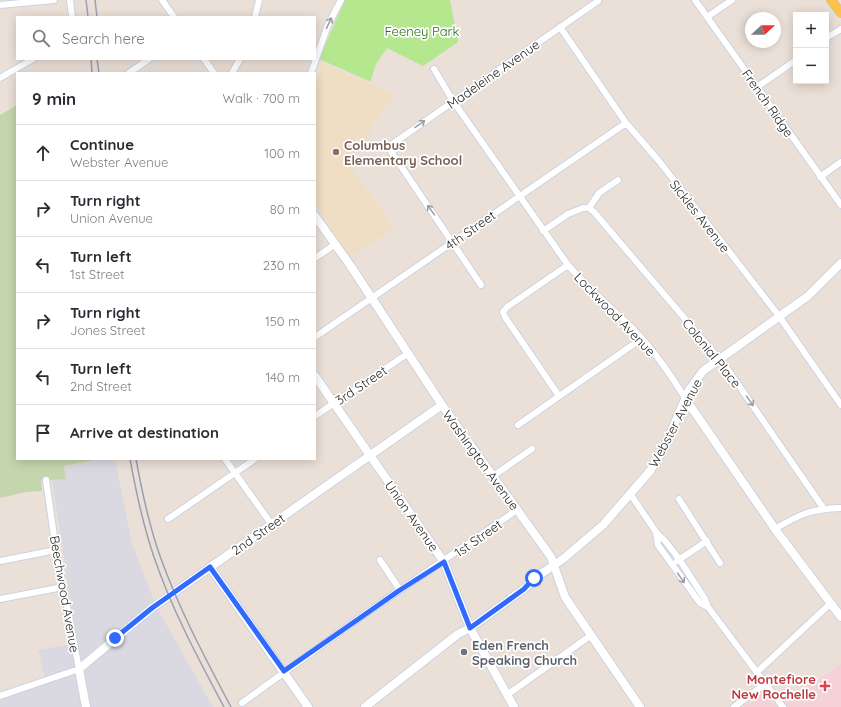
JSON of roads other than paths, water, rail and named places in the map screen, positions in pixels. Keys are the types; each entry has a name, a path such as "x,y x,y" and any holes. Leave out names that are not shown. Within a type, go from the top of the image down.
{"main road":[{"path":"832,0 841,13"}],"street":[{"path":"0,5 54,0"},
{"path":"70,0 72,16"},
{"path":"162,0 173,16"},
{"path":"255,16 259,0"},
{"path":"316,59 328,25 341,0"},
{"name":"French Ridge","path":"696,0 841,205"},
{"path":"707,17 732,0"},
{"name":"Madeleine Avenue","path":"453,242 388,147 598,1"},
{"name":"Sickles Avenue","path":"560,27 626,123 659,161 779,316 841,405"},
{"path":"829,36 841,29"},
{"path":"0,78 31,60"},
{"path":"130,72 147,60"},
{"path":"205,60 213,72"},
{"path":"233,72 239,60"},
{"path":"311,72 316,60"},
{"path":"757,87 793,62"},
{"name":"Lockwood Avenue","path":"434,69 454,101 568,265 583,283 629,326 657,356 776,529 841,617"},
{"name":"4th Street","path":"316,336 626,123"},
{"path":"820,177 841,162"},
{"path":"543,231 568,214 583,208 589,208 599,193 618,180"},
{"name":"Colonial Place","path":"589,208 600,219 718,359 824,509"},
{"name":"Washington Avenue","path":"316,217 372,298 407,354 442,405 551,557 565,597 637,706"},
{"path":"453,242 482,284"},
{"path":"316,257 334,244"},
{"name":"Webster Avenue","path":"365,707 458,634 470,628 524,589 534,578 603,525 631,495 650,471 664,448 686,398 699,376 718,359 808,296 841,263"},
{"path":"559,396 503,312 507,307 568,265"},
{"path":"518,426 641,339"},
{"name":"3rd Street","path":"316,415 407,354"},
{"name":"Union Avenue","path":"316,378 444,562 470,628 514,707"},
{"name":"2nd Street","path":"79,669 152,608 442,405"},
{"path":"493,476 532,450"},
{"path":"226,460 272,525"},
{"path":"168,519 254,460"},
{"name":"Beechwood Avenue","path":"46,480 56,550 86,707"},
{"path":"631,495 656,532 679,559 708,606 783,707"},
{"path":"679,499 720,563"},
{"path":"776,529 797,516 824,509 841,508"},
{"name":"1st Street","path":"242,703 284,671 518,510"},
{"path":"656,532 658,545 700,603 708,606"},
{"path":"672,564 707,541"},
{"path":"0,561 56,550"},
{"path":"380,560 400,590"},
{"path":"210,567 308,707"},
{"path":"0,599 63,587"},
{"path":"757,672 831,603"},
{"path":"507,695 590,636"},
{"path":"0,696 79,669"},
{"path":"734,707 765,684"}],"railway":[{"path":"86,0 88,16"},
{"path":"95,0 97,16"},
{"path":"91,60 92,72"},
{"path":"97,60 99,72"},
{"path":"130,460 143,521 161,577 186,634 224,707"},
{"path":"136,460 149,520 167,576 193,633 231,707"}],"place":[{"name":"Columbus Elementary School","path":"336,152"},
{"name":"Eden French Speaking Church","path":"464,652"},
{"name":"Montefiore New Rochelle","path":"825,686"}],"park label":[{"name":"Feeney Park","path":"422,31"}]}
